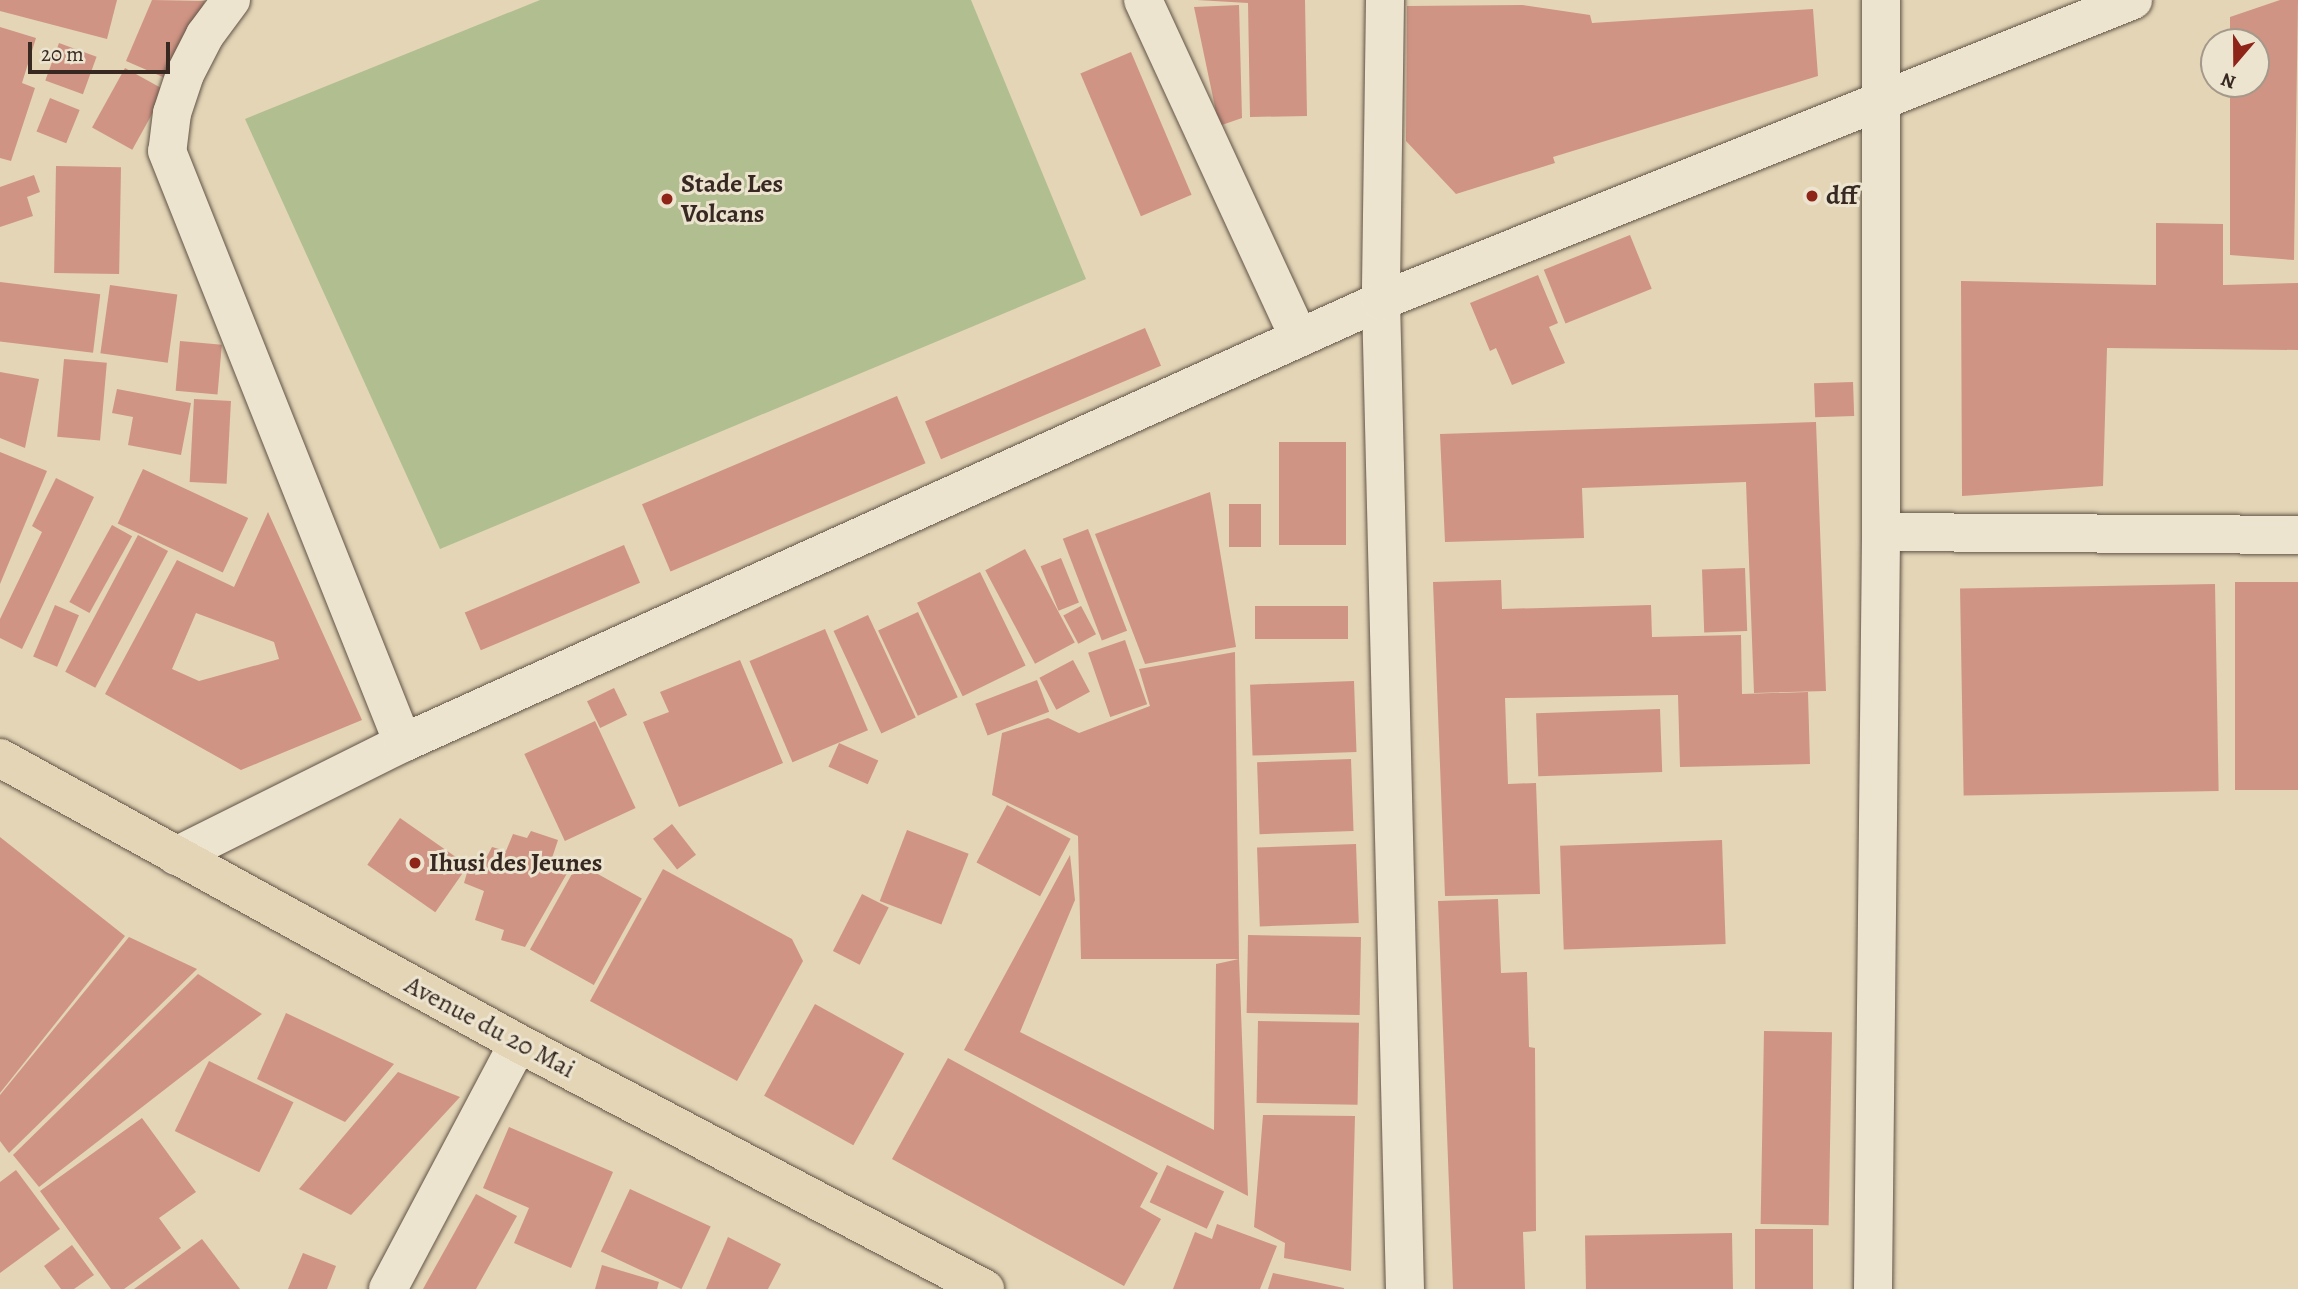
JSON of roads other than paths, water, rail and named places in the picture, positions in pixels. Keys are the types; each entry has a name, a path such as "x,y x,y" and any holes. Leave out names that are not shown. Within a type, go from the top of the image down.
{"highway":[{"name":"Avenue du 20 Mai","path":"0,758 518,1044 985,1289"}],"street":[{"path":"231,0 205,35 185,74 172,113 167,151 403,743"},
{"path":"1143,0 1299,338"},
{"path":"1385,0 1381,302 1405,1289"},
{"path":"1873,1289 1881,532 1881,0"},
{"path":"176,856 403,743 1381,302 2133,0"},
{"path":"1881,532 2298,535"},
{"path":"388,1289 518,1044"}],"place":[{"name":"dff","path":"1812,196"},
{"name":"Stade Les Volcans","path":"667,199"},
{"name":"Ihusi des Jeunes","path":"415,863"}]}
